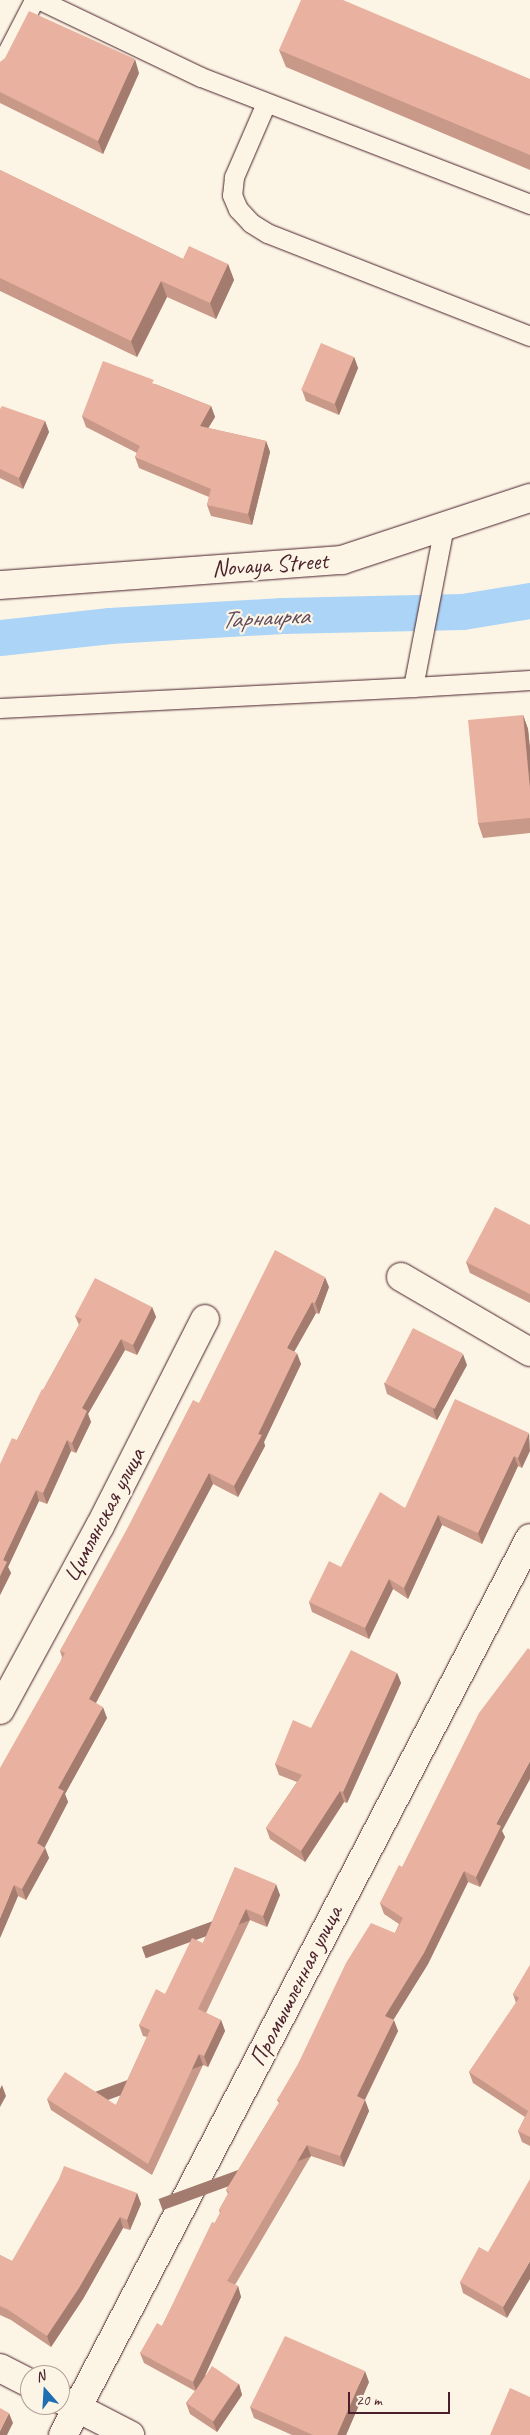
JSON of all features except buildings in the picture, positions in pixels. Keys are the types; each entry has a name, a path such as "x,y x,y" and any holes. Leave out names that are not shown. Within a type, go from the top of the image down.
{"street":[{"name":"Novaya Street","path":"0,585 342,560 530,498"},
{"path":"401,1278 530,1352"},
{"name":"Цимлянская улица","path":"0,1710 100,1526 205,1319"},
{"name":"Промышленная улица","path":"70,2401 530,1538"},
{"path":"0,2368 20,2378"},
{"path":"70,2404 130,2435"},
{"name":"Промышленная улица","path":"63,2435 67,2415"}],"lane":[{"path":"0,66 34,0"},
{"path":"40,0 201,77 530,204"},
{"path":"266,103 234,177 232,195 238,209 251,222 267,233 530,336"},
{"path":"414,687 444,526"},
{"path":"0,708 530,680"}],"waterway":[{"name":"Тарнаирка","path":"0,638 110,626 283,616 463,612 530,601"}]}
